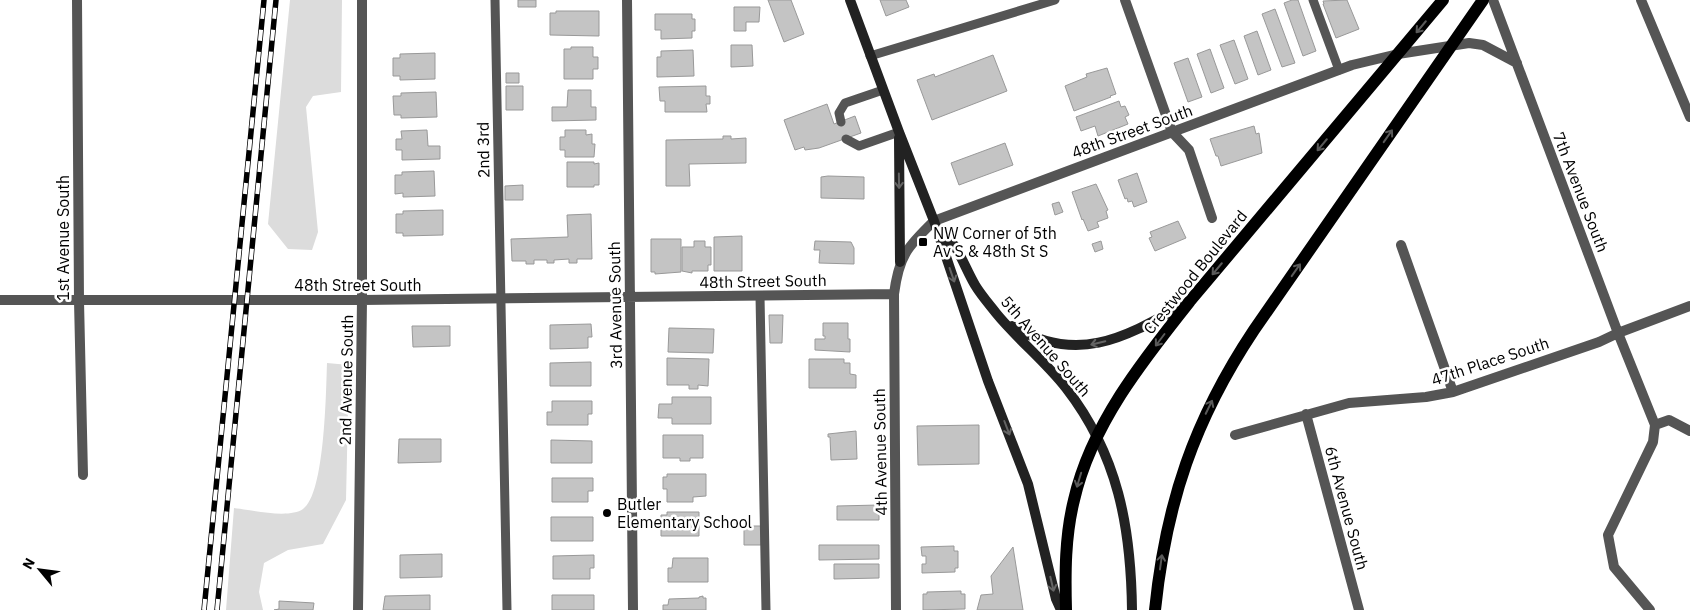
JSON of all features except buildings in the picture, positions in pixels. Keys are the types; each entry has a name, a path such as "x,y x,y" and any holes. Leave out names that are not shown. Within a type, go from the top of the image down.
{"main road":[{"name":"Crestwood Boulevard","path":"1066,610 1066,561 1070,522 1082,471 1098,436 1134,376 1190,301 1443,0"},
{"path":"1155,610 1167,528 1177,491 1194,439 1221,383 1250,337 1483,0"}],"street":[{"name":"1st Avenue South","path":"77,0 79,301 83,475"},
{"name":"2nd Avenue South","path":"358,610 362,300 362,0"},
{"name":"3rd Avenue South","path":"627,0 633,610"},
{"name":"5th Avenue South","path":"850,0 935,225 988,381 1028,484 1056,599 1061,610"},
{"path":"1125,0 1172,132 1189,150 1212,218"},
{"name":"7th Avenue South","path":"1493,0 1618,332 1656,425"},
{"path":"1641,0 1690,117"},
{"path":"1450,47 1469,43 1483,45 1517,63"},
{"name":"48th Street South","path":"0,300 362,300 894,294 900,262 911,244 935,225 1172,132 1340,70 1398,54 1450,47"},
{"path":"899,132 900,262"},
{"name":"5th Avenue South","path":"935,225 955,246 976,288 997,315 1065,387 1085,414 1098,436 1115,478 1122,509 1130,570 1132,610"},
{"path":"1401,245 1453,392"},
{"name":"4th Avenue South","path":"894,294 896,610"},
{"path":"997,315 1018,329 1039,339 1062,344 1086,345 1097,344 1123,335 1157,320 1190,301"},
{"name":"47th Place South","path":"1235,435 1349,403 1426,397 1453,392 1599,342 1618,332 1690,306"},
{"name":"6th Avenue South","path":"1306,414 1359,610"},
{"path":"1650,610 1614,567 1608,535 1653,442 1656,425 1669,420 1690,431"}],"lane":[{"name":"2nd 3rd","path":"496,0 507,610"},
{"path":"870,56 1055,0"},
{"path":"1313,0 1340,70"},
{"path":"840,122 839,113 845,103 883,90"},
{"path":"846,139 859,146 899,132"},
{"path":"760,296 766,610"}],"shaded area":[{"path":"290,0 342,0 341,92 313,96 306,107 318,232 312,250 288,249 268,224"},
{"path":"327,363 349,365 346,500 323,544 288,550 264,563 259,592 263,610 226,610 234,508 279,514 289,513 303,509 310,500 316,484 323,441"}],"railway":[{"path":"204,610 264,0"},
{"path":"217,610 276,0"}],"place":[{"name":"NW Corner of 5th Av S & 48th St S","path":"923,242"},
{"name":"Butler Elementary School","path":"607,513"}]}
